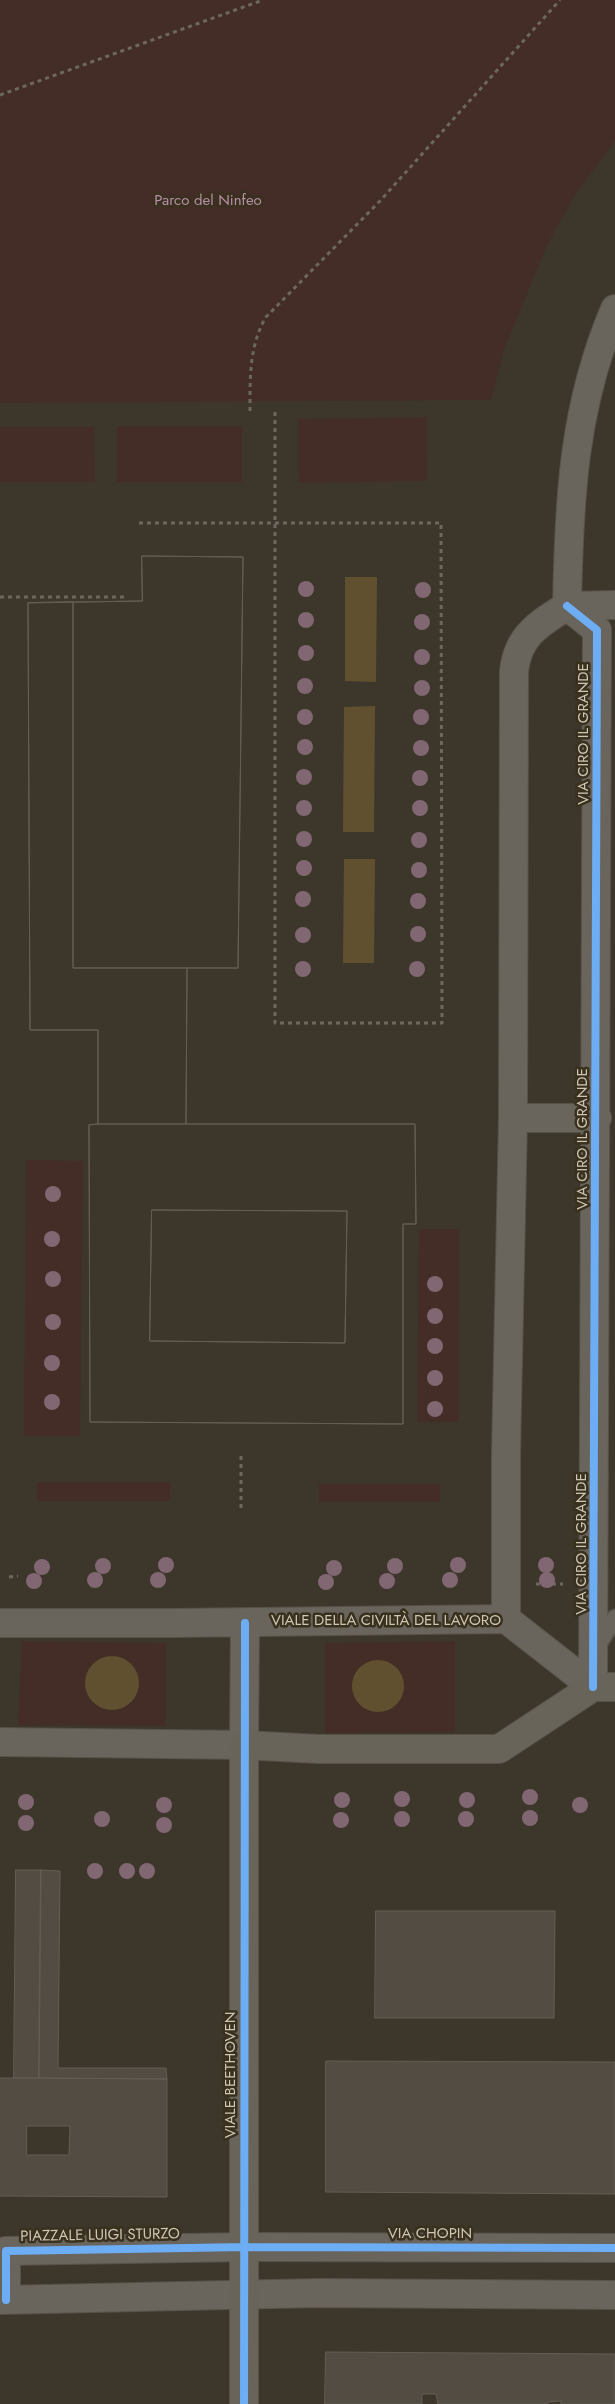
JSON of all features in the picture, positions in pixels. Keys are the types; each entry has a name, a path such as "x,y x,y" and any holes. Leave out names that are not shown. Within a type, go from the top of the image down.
{"street":[{"path":"567,606 570,495 574,459 590,380 615,309"},
{"path":"506,1619 506,1454 513,1118 514,671 519,651 529,632 567,606 615,605"},
{"name":"VIA CIRO IL GRANDE","path":"567,606 597,630 606,776 606,1119 595,1649 604,1687"},
{"path":"513,1118 606,1119"},
{"name":"VIALE DELLA CIVILTÀ DEL LAVORO","path":"0,1622 245,1623 506,1619 604,1687"},
{"path":"244,1745 245,1623"},
{"path":"0,1742 244,1745 318,1749 499,1749 604,1687"},
{"name":"VIALE BEETHOVEN","path":"244,1745 244,2404"},
{"name":"VIA CHOPIN","path":"244,2247 615,2248"},
{"name":"PIAZZALE LUIGI STURZO","path":"244,2247 6,2251 3,2300 245,2294"},
{"path":"245,2294 615,2295"}],"lane":[{"path":"595,1649 615,1618"}],"path":[{"path":"0,95 263,0"},
{"path":"250,411 252,349 266,317 380,201 560,0"},
{"path":"139,523 275,523 441,523 442,1023 275,1023 275,523 275,411"},
{"path":"0,597 128,597"},
{"path":"241,1456 241,1510"},
{"path":"8,1577 18,1576"},
{"path":"528,1584 566,1584"}],"green space":[{"name":"Parco del Ninfeo","path":"0,0 615,0 615,141 576,193 547,245 504,350 491,400 0,403"},
{"path":"426,417 427,481 299,483 298,419"},
{"path":"117,426 242,426 242,482 117,482"},
{"path":"0,427 94,427 95,482 0,482"},
{"path":"26,1160 83,1161 80,1436 24,1436"},
{"path":"419,1229 459,1229 458,1422 417,1422"},
{"path":"37,1482 170,1482 170,1501 37,1501"},
{"path":"319,1484 440,1484 440,1502 319,1502"},
{"path":"22,1641 166,1643 166,1726 18,1725"},
{"path":"455,1641 455,1732 325,1733 325,1643"}],"shaded area":[{"path":"345,577 377,577 376,682 345,681"},
{"path":"375,706 374,832 343,832 344,707"},
{"path":"344,859 375,859 374,963 343,963"},
{"path":"112,1656 122,1658 131,1664 137,1673 139,1683 137,1693 131,1702 122,1708 112,1710 102,1708 93,1702 87,1693 85,1683 87,1673 93,1664 102,1658"},
{"path":"378,1660 388,1662 396,1668 402,1676 404,1686 402,1696 396,1704 388,1710 378,1712 368,1710 360,1704 354,1696 352,1686 354,1676 360,1668 368,1662"}],"building":[{"path":"142,556 243,557 238,968 73,968 73,602 142,601"},
{"path":"142,556 243,557 238,968 187,968 186,1124 415,1124 416,1224 403,1224 403,1424 90,1422 89,1125 98,1124 98,1030 30,1030 28,603 142,601","holes":["152,1210 347,1211 345,1343 150,1341"]},
{"path":"73,602 73,968 187,968 186,1124 98,1124 98,1030 30,1030 28,603"},
{"path":"415,1124 416,1224 403,1224 403,1424 90,1422 89,1125","holes":["152,1210 347,1211 345,1343 150,1341"]},
{"path":"16,1870 41,1870 39,2078 14,2078"},
{"path":"41,1870 60,1871 58,2068 166,2068 167,2079 39,2078"},
{"path":"376,1911 555,1911 554,2018 375,2018"},
{"path":"326,2061 615,2062 615,2194 326,2192"},
{"path":"0,2078 167,2079 167,2197 0,2196","holes":["27,2126 70,2126 69,2155 27,2155"]},
{"path":"326,2352 615,2354 615,2404 561,2404 561,2401 548,2402 548,2404 438,2404 436,2394 422,2394 422,2404 325,2404"}],"cycle path":[{"path":"567,606 597,630 593,1687"},
{"path":"244,2404 245,1623"},
{"path":"6,2300 6,2251 245,2247 615,2248"}]}
